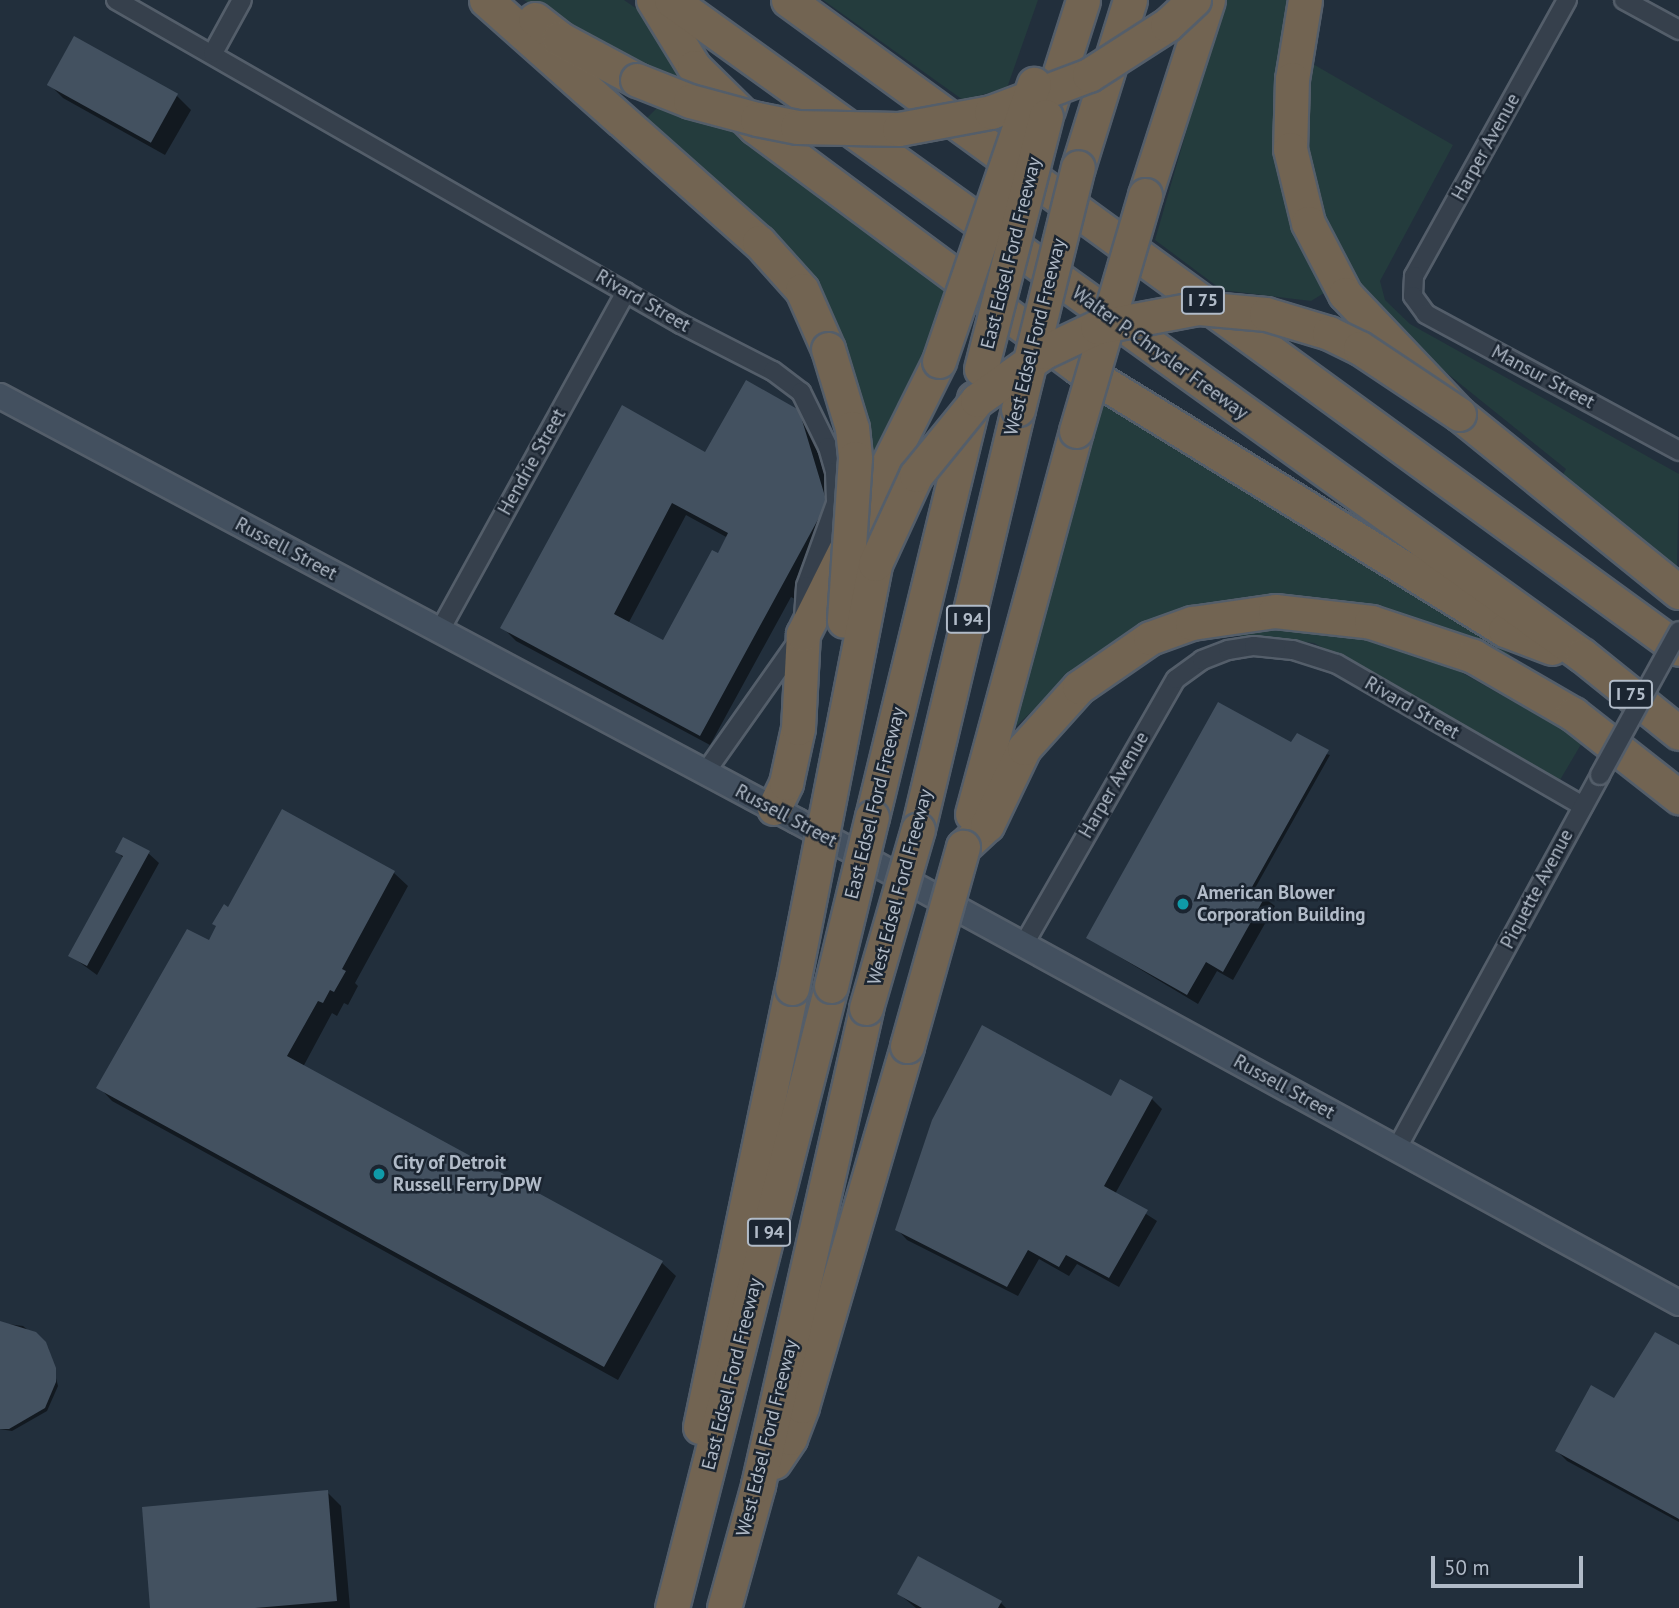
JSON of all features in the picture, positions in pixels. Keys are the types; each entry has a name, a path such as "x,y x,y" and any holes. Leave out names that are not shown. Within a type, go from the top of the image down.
{"highway":[{"path":"486,0 759,242 802,290 828,349 852,428 855,458 831,777"},
{"path":"510,0 559,38 637,80 690,101 797,127 899,129 991,112 1090,75 1167,24 1194,0"},
{"path":"653,0 694,67 755,127 1078,367 1505,630 1543,646 1582,655"},
{"name":"Walter P. Chrysler Freeway","path":"671,0 1582,655"},
{"name":"I 75","path":"788,0 1679,649"},
{"name":"East Edsel Ford Freeway","path":"672,1608 831,986 981,369 1046,116 1083,0"},
{"name":"West Edsel Ford Freeway","path":"724,1608 758,1485 866,1008 918,829 1078,167 1130,0"},
{"path":"758,1485 790,1438 802,1406 963,848 1001,762 1076,431 1145,195 1208,0"},
{"path":"1305,0 1287,124 1298,192 1308,223 1345,295 1459,414"},
{"path":"774,808 786,783 798,728 803,634 940,361 1035,82 1072,34"},
{"path":"702,1494 700,1430 705,1388 759,1163 868,592 901,502 938,443 977,400 1044,352 1097,327 1199,308 1266,314 1294,320 1360,348 1459,414 1679,592"},
{"path":"1001,762 1064,701 1150,638 1203,621 1275,611 1371,622 1473,656 1573,714 1679,797"},
{"name":"I 75","path":"1582,655 1679,733"}],"street":[{"name":"Rivard Street","path":"116,0 213,53 626,292 773,371 801,392 818,421 835,472 836,503 806,586 803,634"},
{"path":"213,53 242,0"},
{"name":"Harper Avenue","path":"1413,296 1414,276 1567,0"},
{"path":"1625,0 1679,30"},
{"name":"Hendrie Street","path":"439,632 626,292"},
{"name":"Mansur Street","path":"1413,296 1426,314 1679,451"},
{"name":"Russell Street","path":"0,396 774,808 1679,1303"},
{"name":"Piquette Avenue","path":"1397,1148 1679,631"},
{"path":"705,773 803,634"},
{"name":"Rivard Street","path":"1228,650 1254,646 1293,650 1336,664 1583,806"},
{"name":"Harper Avenue","path":"1024,944 1177,679 1202,660 1228,650"}],"green space":[{"path":"524,0 624,0 637,9 693,92 949,286 931,345 860,500 779,247 646,119 663,102 573,31"},
{"path":"823,0 1038,0 1007,88 963,100"},
{"path":"1224,0 1293,0 1295,222 1324,293 1311,301 1222,290 1155,240"},
{"path":"1313,64 1453,145 1380,281 1385,300 1410,324 1679,474 1677,569 1562,476 1566,469 1397,333 1349,277 1312,178 1306,143 1307,82"},
{"path":"1105,399 1510,654 1505,661 1317,599 1278,594 1280,597 1062,683 1013,729"},
{"path":"1266,629 1349,633 1404,649 1450,666 1583,741 1560,780 1314,643 1230,635"}],"building":[{"path":"74,36 178,94 151,143 47,85"},
{"path":"746,380 799,410 827,503 700,736 500,628 622,405 705,452","holes":["672,503 728,533 718,553 712,550 663,640 614,614"]},
{"path":"1218,702 1291,742 1297,733 1329,750 1252,887 1266,895 1223,972 1206,962 1187,995 1086,938"},
{"name":"City of Detroit Russell Ferry DPW","path":"282,809 395,871 342,969 346,971 334,992 330,990 323,1003 318,1001 287,1056 663,1261 604,1367 96,1088 187,929 209,940 216,926 212,924 224,904 228,907"},
{"path":"123,837 150,851 87,966 68,956 123,856 115,852"},
{"path":"982,1025 1111,1096 1120,1079 1153,1097 1104,1186 1148,1210 1109,1278 1066,1255 1059,1267 1028,1250 1007,1287 895,1230 932,1120"},
{"path":"0,1321 36,1332 46,1342 56,1368 56,1382 45,1408 9,1429 0,1429"},
{"path":"1655,1332 1679,1345 1679,1519 1555,1451 1591,1385 1614,1398"},
{"path":"328,1490 337,1601 255,1608 150,1608 142,1507"},
{"path":"918,1556 1002,1601 998,1608 922,1608 897,1594"}],"place":[{"name":"American Blower Corporation Building","path":"1183,904"},
{"name":"City of Detroit Russell Ferry DPW","path":"379,1174"}]}
